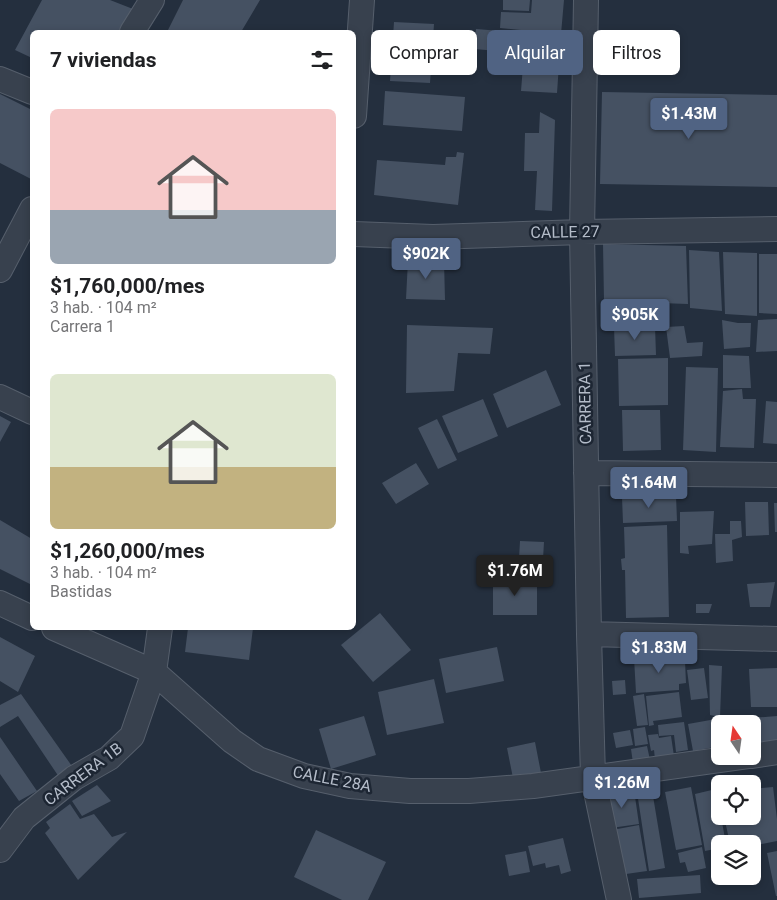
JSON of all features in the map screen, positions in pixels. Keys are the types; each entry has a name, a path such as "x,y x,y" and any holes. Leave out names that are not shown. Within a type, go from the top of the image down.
{"street":[{"path":"133,30 152,0"},
{"path":"356,87 362,0"},
{"name":"CARRERA 1","path":"586,0 582,232 593,777 619,900"},
{"path":"0,79 30,91"},
{"path":"0,270 30,213"},
{"name":"CALLE 27","path":"356,234 433,237 582,232 777,229"},
{"path":"0,397 30,411"},
{"path":"586,473 777,475"},
{"path":"0,603 30,617"},
{"name":"CALLE 28A","path":"59,630 154,672 232,742 258,759 304,776 350,786 410,791 469,791 533,786 711,761"},
{"name":"CARRERA 1B","path":"0,850 24,818 74,778 109,758 132,736 154,672 160,630"},
{"path":"589,634 777,639"},
{"path":"761,755 777,752"}],"building":[{"path":"42,0 110,0 133,9 122,30 30,30 30,57 15,50"},
{"path":"183,0 260,0 242,30 168,30"},
{"path":"503,0 530,0 529,11 503,10"},
{"path":"532,0 564,0 561,30 500,28 501,12 531,13"},
{"path":"394,22 434,24 434,30 393,30"},
{"path":"476,30 488,30 487,50 477,49"},
{"path":"390,75 431,75 430,83 390,81"},
{"path":"522,75 558,75 557,93 521,91"},
{"path":"385,91 465,97 462,131 383,125"},
{"path":"602,92 777,95 777,187 600,184"},
{"path":"0,94 30,109 30,178 0,163"},
{"path":"540,112 555,120 552,211 535,210 537,171 524,171 525,133 539,133"},
{"path":"457,152 464,153 458,205 374,195 377,160 445,165 446,157 456,157"},
{"path":"603,244 686,246 688,304 604,301"},
{"path":"689,250 719,252 722,311 690,308"},
{"path":"723,252 757,253 757,316 725,314"},
{"path":"759,254 777,254 777,314 759,313"},
{"path":"408,260 444,260 445,300 406,299"},
{"path":"777,319 777,351 756,352 758,320"},
{"path":"722,320 751,323 750,347 724,349"},
{"path":"407,325 493,328 490,354 458,353 454,391 406,393"},
{"path":"655,326 656,355 615,356 614,327"},
{"path":"684,326 687,343 703,342 702,356 670,358 666,327"},
{"path":"723,355 749,356 751,388 723,388"},
{"path":"668,358 668,405 619,406 618,359"},
{"path":"686,367 718,368 716,452 683,450"},
{"path":"546,370 561,405 507,428 493,394"},
{"path":"742,389 743,399 756,399 754,448 720,447 723,391"},
{"path":"483,399 498,436 458,453 442,416"},
{"path":"766,401 777,402 777,444 763,443"},
{"path":"622,410 660,410 661,450 623,451"},
{"path":"0,416 11,422 0,442"},
{"path":"437,419 457,460 438,469 418,428"},
{"path":"416,463 429,484 396,504 382,483"},
{"path":"676,495 677,521 623,523 622,497"},
{"path":"745,502 768,502 769,535 746,536"},
{"path":"774,503 777,503 777,532 775,532"},
{"path":"714,511 712,544 688,546 689,554 680,553 680,512"},
{"path":"0,520 30,538 30,584 0,569"},
{"path":"730,521 741,521 742,537 732,540 733,561 716,563 715,534 730,534"},
{"path":"667,525 669,617 626,618 625,570 622,570 621,559 625,558 624,527"},
{"path":"520,541 544,542 542,577 518,576"},
{"path":"493,579 537,579 537,615 493,615"},
{"path":"775,582 770,607 750,607 747,584"},
{"path":"696,604 712,604 709,613 696,613"},
{"path":"380,613 411,650 373,682 341,645"},
{"path":"188,630 253,630 249,660 185,652"},
{"path":"0,637 35,656 18,692 0,681"},
{"path":"497,647 504,681 446,693 439,659"},
{"path":"675,654 676,662 685,661 686,683 679,684 679,690 636,693 634,658"},
{"path":"709,665 722,666 720,715 710,715"},
{"path":"704,668 708,698 691,700 687,670"},
{"path":"777,668 777,707 751,707 749,669"},
{"path":"434,679 444,723 387,735 378,692"},
{"path":"625,680 626,694 613,695 612,681"},
{"path":"679,692 682,717 653,721 654,725 649,726 646,696"},
{"path":"21,694 74,769 59,777 18,716 0,727 0,705"},
{"path":"644,694 648,725 637,726 633,696"},
{"path":"364,716 376,755 331,769 319,729"},
{"path":"777,716 777,744 761,746 761,717"},
{"path":"711,720 711,748 693,751 688,724"},
{"path":"684,722 688,750 676,752 674,735 659,736 658,725"},
{"path":"645,727 648,744 635,746 633,729"},
{"path":"630,730 633,745 616,748 613,733"},
{"path":"658,734 659,738 671,736 674,756 655,759 654,750 651,751 648,735"},
{"path":"0,737 37,791 19,801 0,774"},
{"path":"535,742 542,778 514,783 507,748"},
{"path":"647,746 650,760 633,763 631,749"},
{"path":"97,785 111,801 82,816 72,801"},
{"path":"691,787 702,845 676,850 665,792"},
{"path":"773,787 777,819 777,841 761,844 761,835 728,835 726,825 761,825 761,788"},
{"path":"634,790 639,824 611,828 605,794"},
{"path":"652,790 665,868 649,871 637,792"},
{"path":"711,790 711,825 723,825 724,835 711,835 711,850 705,851 695,794"},
{"path":"70,804 80,819 94,814 112,837 127,832 78,880 45,833 50,828 46,822"},
{"path":"639,825 647,871 619,875 612,830"},
{"path":"316,830 386,862 368,900 342,900 294,877"},
{"path":"563,838 571,871 561,874 559,865 546,868 545,863 533,866 528,846"},
{"path":"702,847 706,868 688,872 685,862 680,863 678,853"},
{"path":"526,851 530,872 509,876 505,855"},
{"path":"777,851 777,896 776,896 767,853"},
{"path":"700,875 701,893 639,898 637,879"}]}
